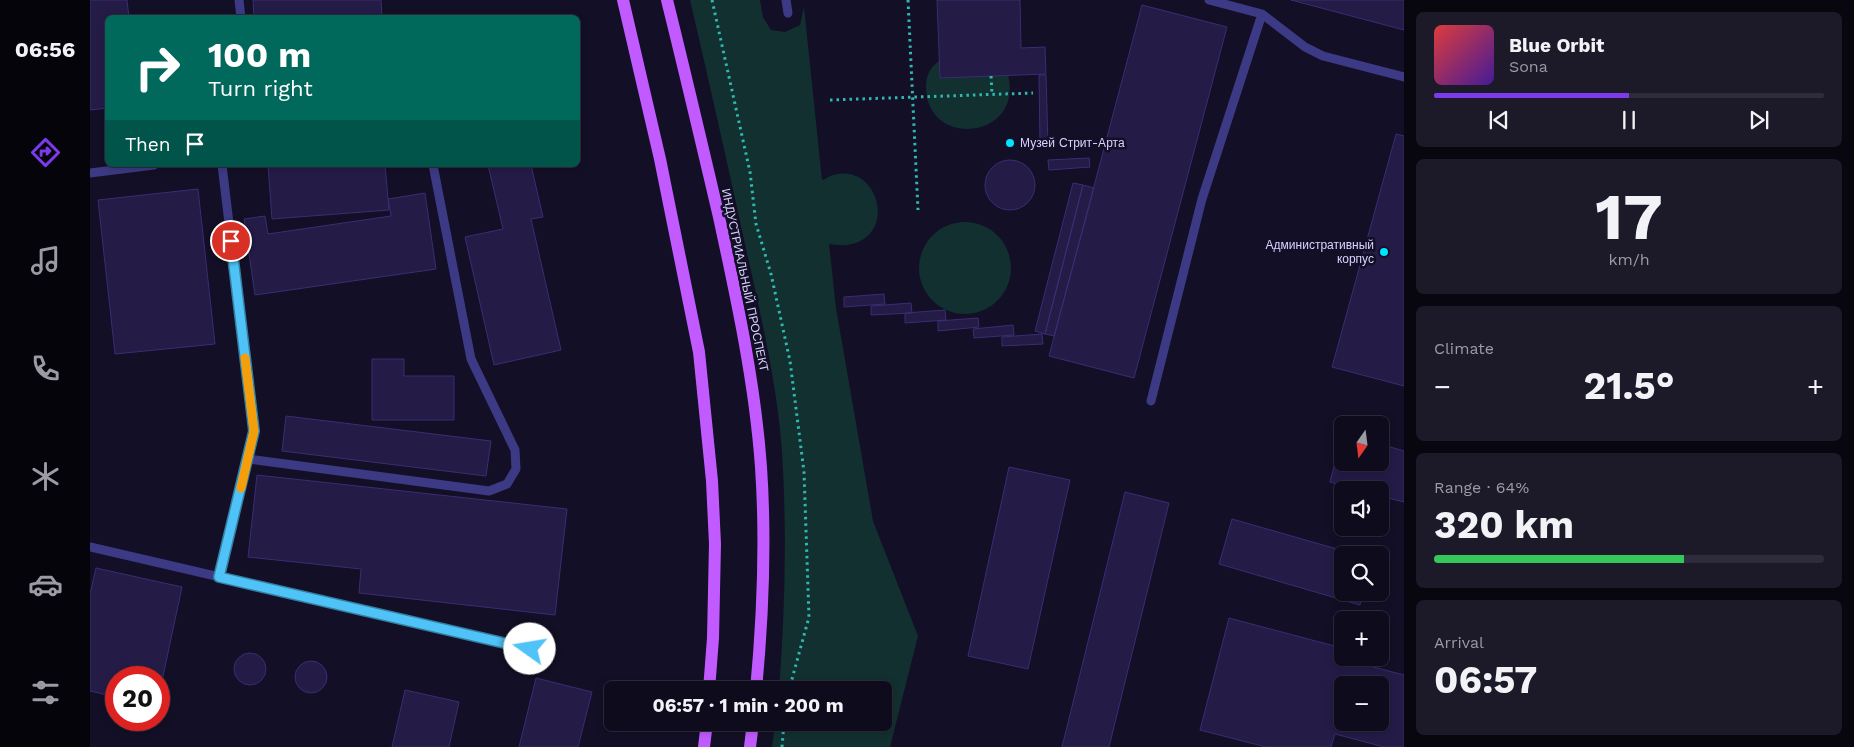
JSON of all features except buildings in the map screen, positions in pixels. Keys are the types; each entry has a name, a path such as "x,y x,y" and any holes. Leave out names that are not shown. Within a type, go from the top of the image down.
{"main road":[{"path":"623,0 660,159 699,352 712,481 715,544 713,638 710,681"},
{"name":"ИНДУСТРИАЛЬНЫЙ ПРОСПЕКТ","path":"668,0 733,280 752,390 761,467 763,546 762,611 757,681"},
{"path":"704,747 706,731"},
{"path":"750,747 752,731"}],"lane":[{"path":"239,0 241,15"},
{"path":"786,0 788,13"},
{"path":"1209,0 1262,14 1313,52 1404,78"},
{"path":"1150,401 1202,199 1262,14"},
{"path":"90,173 138,167"},
{"path":"219,577 254,431 222,167"},
{"path":"248,459 489,491 507,484 516,469 515,450 471,359 433,167"},
{"path":"90,547 530,649"}],"path":[{"path":"712,0 750,172 756,224 771,274 790,361 804,472 809,617 791,681"},
{"path":"908,0 918,210"},
{"path":"991,76 992,94"},
{"path":"830,100 1033,93"},
{"path":"782,747 783,731"}],"green space":[{"path":"690,0 760,0 763,17 771,30 785,32 800,25 804,7 822,180 833,175 848,174 861,179 870,188 876,200 878,213 875,226 866,237 849,245 829,244 836,308 873,521 918,636 890,747 772,747 774,731 892,731 892,681 780,681 785,541 784,482 780,426 767,347"},
{"path":"939,61 940,78 1008,75 1009,97 1002,113 989,124 973,129 956,128 941,120 930,107 926,87 929,72"},
{"path":"965,222 983,225 998,235 1008,250 1011,268 1008,286 998,301 983,311 965,314 947,311 932,301 922,286 919,268 922,250 932,235 947,225"}],"slow traffic":[{"path":"241,488 254,431 245,358"}],"place":[{"name":"Музей Стрит-Арта","path":"1010,143"},
{"name":"Административный корпус","path":"1384,252"}],"route":[{"path":"231,241 254,431 219,577 530,649"}]}
